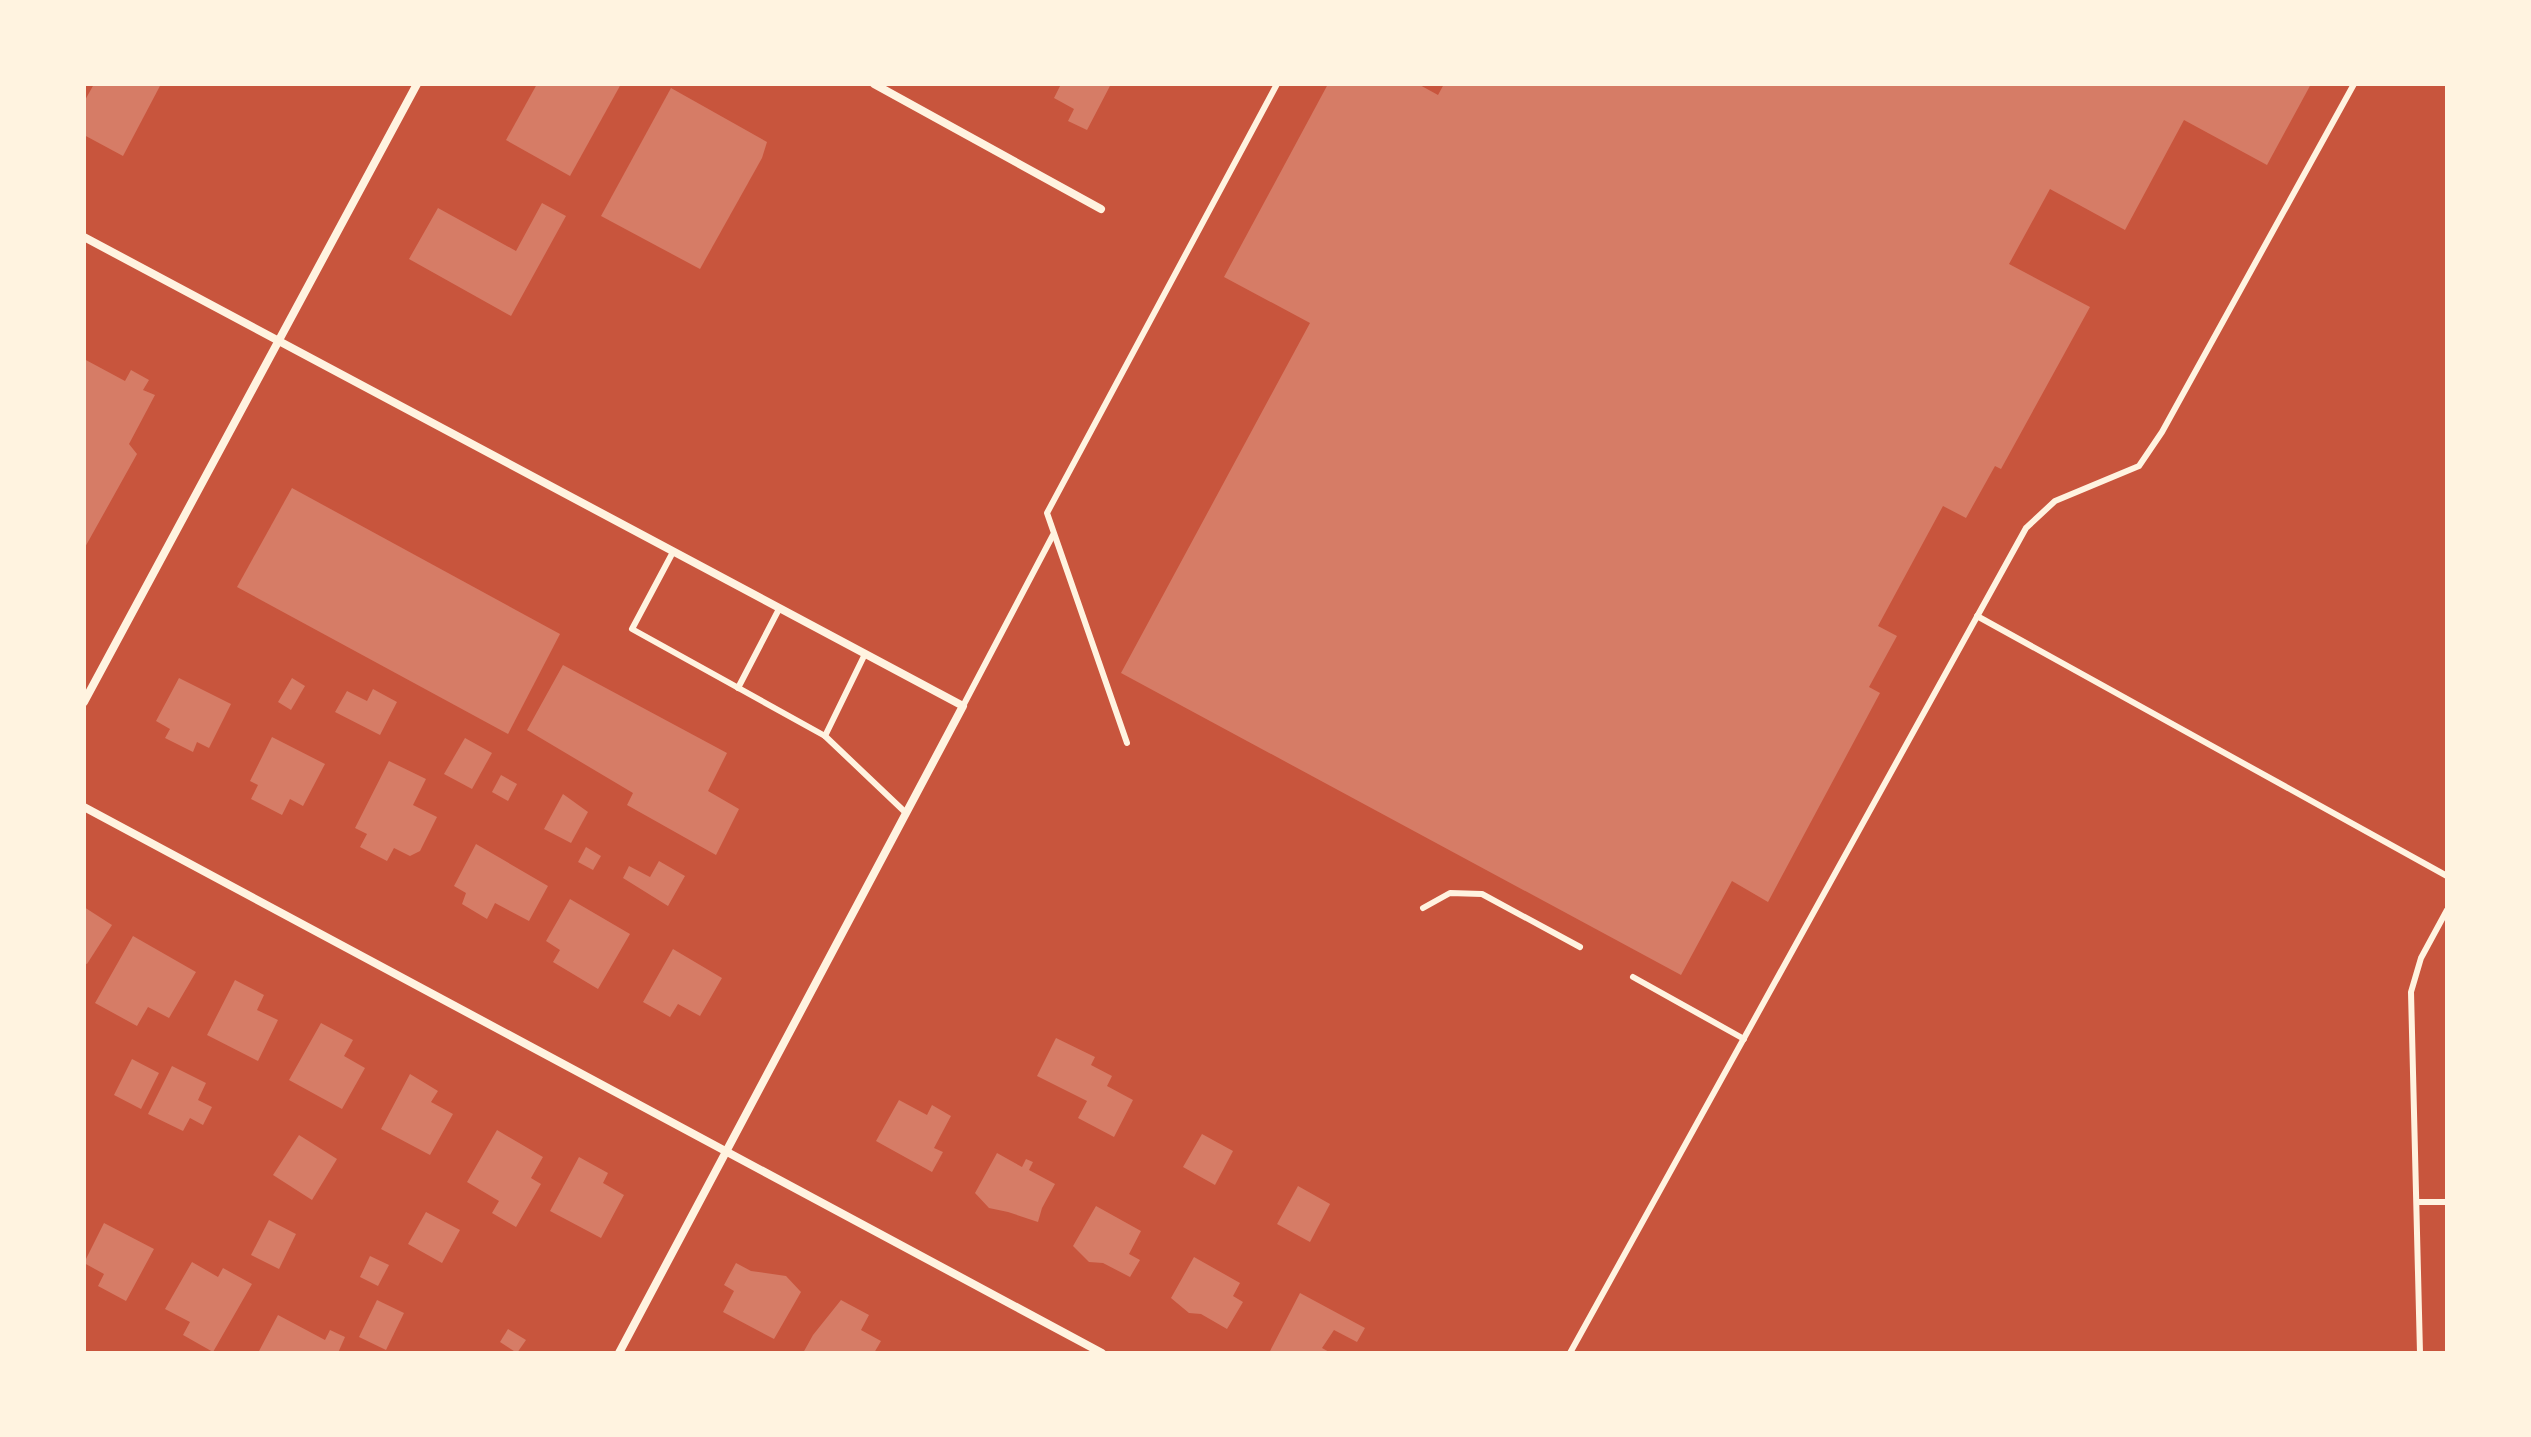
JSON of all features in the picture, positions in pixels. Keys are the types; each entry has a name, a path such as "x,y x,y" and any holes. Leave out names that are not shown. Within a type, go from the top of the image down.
{"street":[{"path":"84,702 417,84"},
{"path":"874,84 1101,209"},
{"path":"84,237 963,706 619,1353"},
{"path":"84,807 1102,1353"}],"lane":[{"path":"1127,743 1047,513 1277,84"},
{"path":"1570,1353 2026,528 2055,501 2139,466 2162,432 2354,84"},
{"path":"963,706 1053,535"},
{"path":"673,552 632,629 825,736 906,813"},
{"path":"738,688 779,609"},
{"path":"1977,616 2447,876"},
{"path":"825,736 865,654"},
{"path":"1423,908 1450,893 1482,894 1580,947"},
{"path":"2420,1353 2411,992 2421,958 2447,910"},
{"path":"1633,977 1744,1039"},
{"path":"2417,1202 2447,1202"}],"building":[{"path":"94,84 161,84 123,156 84,135 84,102"},
{"path":"537,84 621,84 570,176 506,140"},
{"path":"1061,84 1111,84 1087,130 1068,121 1074,109 1054,98"},
{"path":"1328,84 1418,84 1438,95 1444,84 2311,84 2267,165 2184,120 2125,230 2050,189 2009,264 2090,307 2001,469 1995,466 1966,518 1943,506 1878,626 1897,636 1869,687 1880,693 1768,902 1732,881 1681,975 1121,673 1310,323 1224,277"},
{"path":"671,88 767,142 762,158 700,269 601,216"},
{"path":"542,203 566,216 511,316 409,259 438,208 516,251"},
{"path":"84,359 125,381 131,370 149,380 143,390 155,395 129,444 137,454 84,549"},
{"path":"292,488 560,634 508,734 237,587"},
{"path":"563,665 727,753 708,791 739,809 716,855 627,805 633,793 527,730"},
{"path":"179,678 231,704 209,748 197,742 193,752 165,738 170,729 156,721"},
{"path":"292,678 305,686 291,710 278,702"},
{"path":"373,689 397,702 380,735 335,712 347,691 367,701"},
{"path":"272,737 325,764 303,806 290,799 282,815 251,799 258,785 250,781"},
{"path":"465,738 492,753 472,789 444,774"},
{"path":"389,761 426,779 413,805 437,817 420,851 410,856 394,848 387,861 360,847 367,834 355,828"},
{"path":"501,775 517,784 508,801 492,792"},
{"path":"563,794 588,812 571,843 544,829"},
{"path":"476,844 548,886 529,921 495,903 487,919 462,904 466,893 454,886"},
{"path":"586,847 601,856 593,870 578,862"},
{"path":"659,861 685,876 668,906 623,878 629,866 650,877"},
{"path":"570,899 630,934 598,989 553,962 560,950 546,941"},
{"path":"84,907 112,925 87,964 84,963"},
{"path":"133,936 196,972 169,1018 148,1007 137,1026 95,1003"},
{"path":"673,949 722,978 700,1016 678,1004 670,1017 643,1002"},
{"path":"235,980 264,995 257,1010 278,1020 258,1061 207,1035"},
{"path":"321,1023 353,1040 344,1056 365,1068 342,1109 289,1080"},
{"path":"1056,1038 1095,1057 1091,1065 1112,1076 1107,1086 1133,1100 1114,1137 1078,1118 1087,1101 1037,1076"},
{"path":"132,1059 159,1073 141,1109 114,1095"},
{"path":"172,1066 206,1083 198,1100 212,1107 203,1125 190,1118 183,1131 148,1114"},
{"path":"410,1074 438,1091 431,1102 453,1114 430,1155 381,1129"},
{"path":"899,1100 927,1115 932,1105 951,1116 934,1148 943,1152 932,1172 876,1141"},
{"path":"497,1130 543,1157 531,1178 541,1184 516,1227 492,1213 499,1201 467,1182"},
{"path":"1202,1134 1233,1151 1215,1185 1183,1167"},
{"path":"299,1135 337,1159 312,1200 273,1175"},
{"path":"997,1153 1022,1167 1026,1159 1033,1162 1029,1170 1055,1184 1038,1222 989,1208 975,1193"},
{"path":"579,1157 608,1173 603,1183 624,1195 601,1238 550,1211"},
{"path":"1298,1186 1330,1204 1310,1242 1277,1224"},
{"path":"1096,1206 1141,1231 1129,1254 1140,1260 1130,1277 1103,1263 1089,1262 1073,1246"},
{"path":"426,1212 460,1230 442,1263 408,1244"},
{"path":"269,1220 296,1234 279,1269 251,1255"},
{"path":"104,1223 154,1249 126,1301 98,1286 104,1274 84,1263"},
{"path":"370,1256 389,1265 378,1286 360,1277"},
{"path":"1194,1257 1240,1283 1233,1296 1243,1302 1227,1329 1201,1314 1189,1313 1171,1298"},
{"path":"192,1262 218,1277 223,1268 252,1284 213,1352 183,1335 190,1322 165,1309"},
{"path":"736,1263 751,1271 786,1276 801,1292 774,1339 723,1312 734,1291 724,1285"},
{"path":"1300,1293 1365,1328 1357,1342 1334,1330 1322,1348 1331,1353 1269,1353"},
{"path":"377,1300 404,1313 386,1350 359,1337"},
{"path":"841,1300 869,1315 861,1330 881,1341 874,1353 803,1353 813,1335"},
{"path":"278,1315 325,1340 330,1330 345,1337 338,1353 258,1353"},
{"path":"508,1329 526,1340 517,1353 500,1342"}]}
